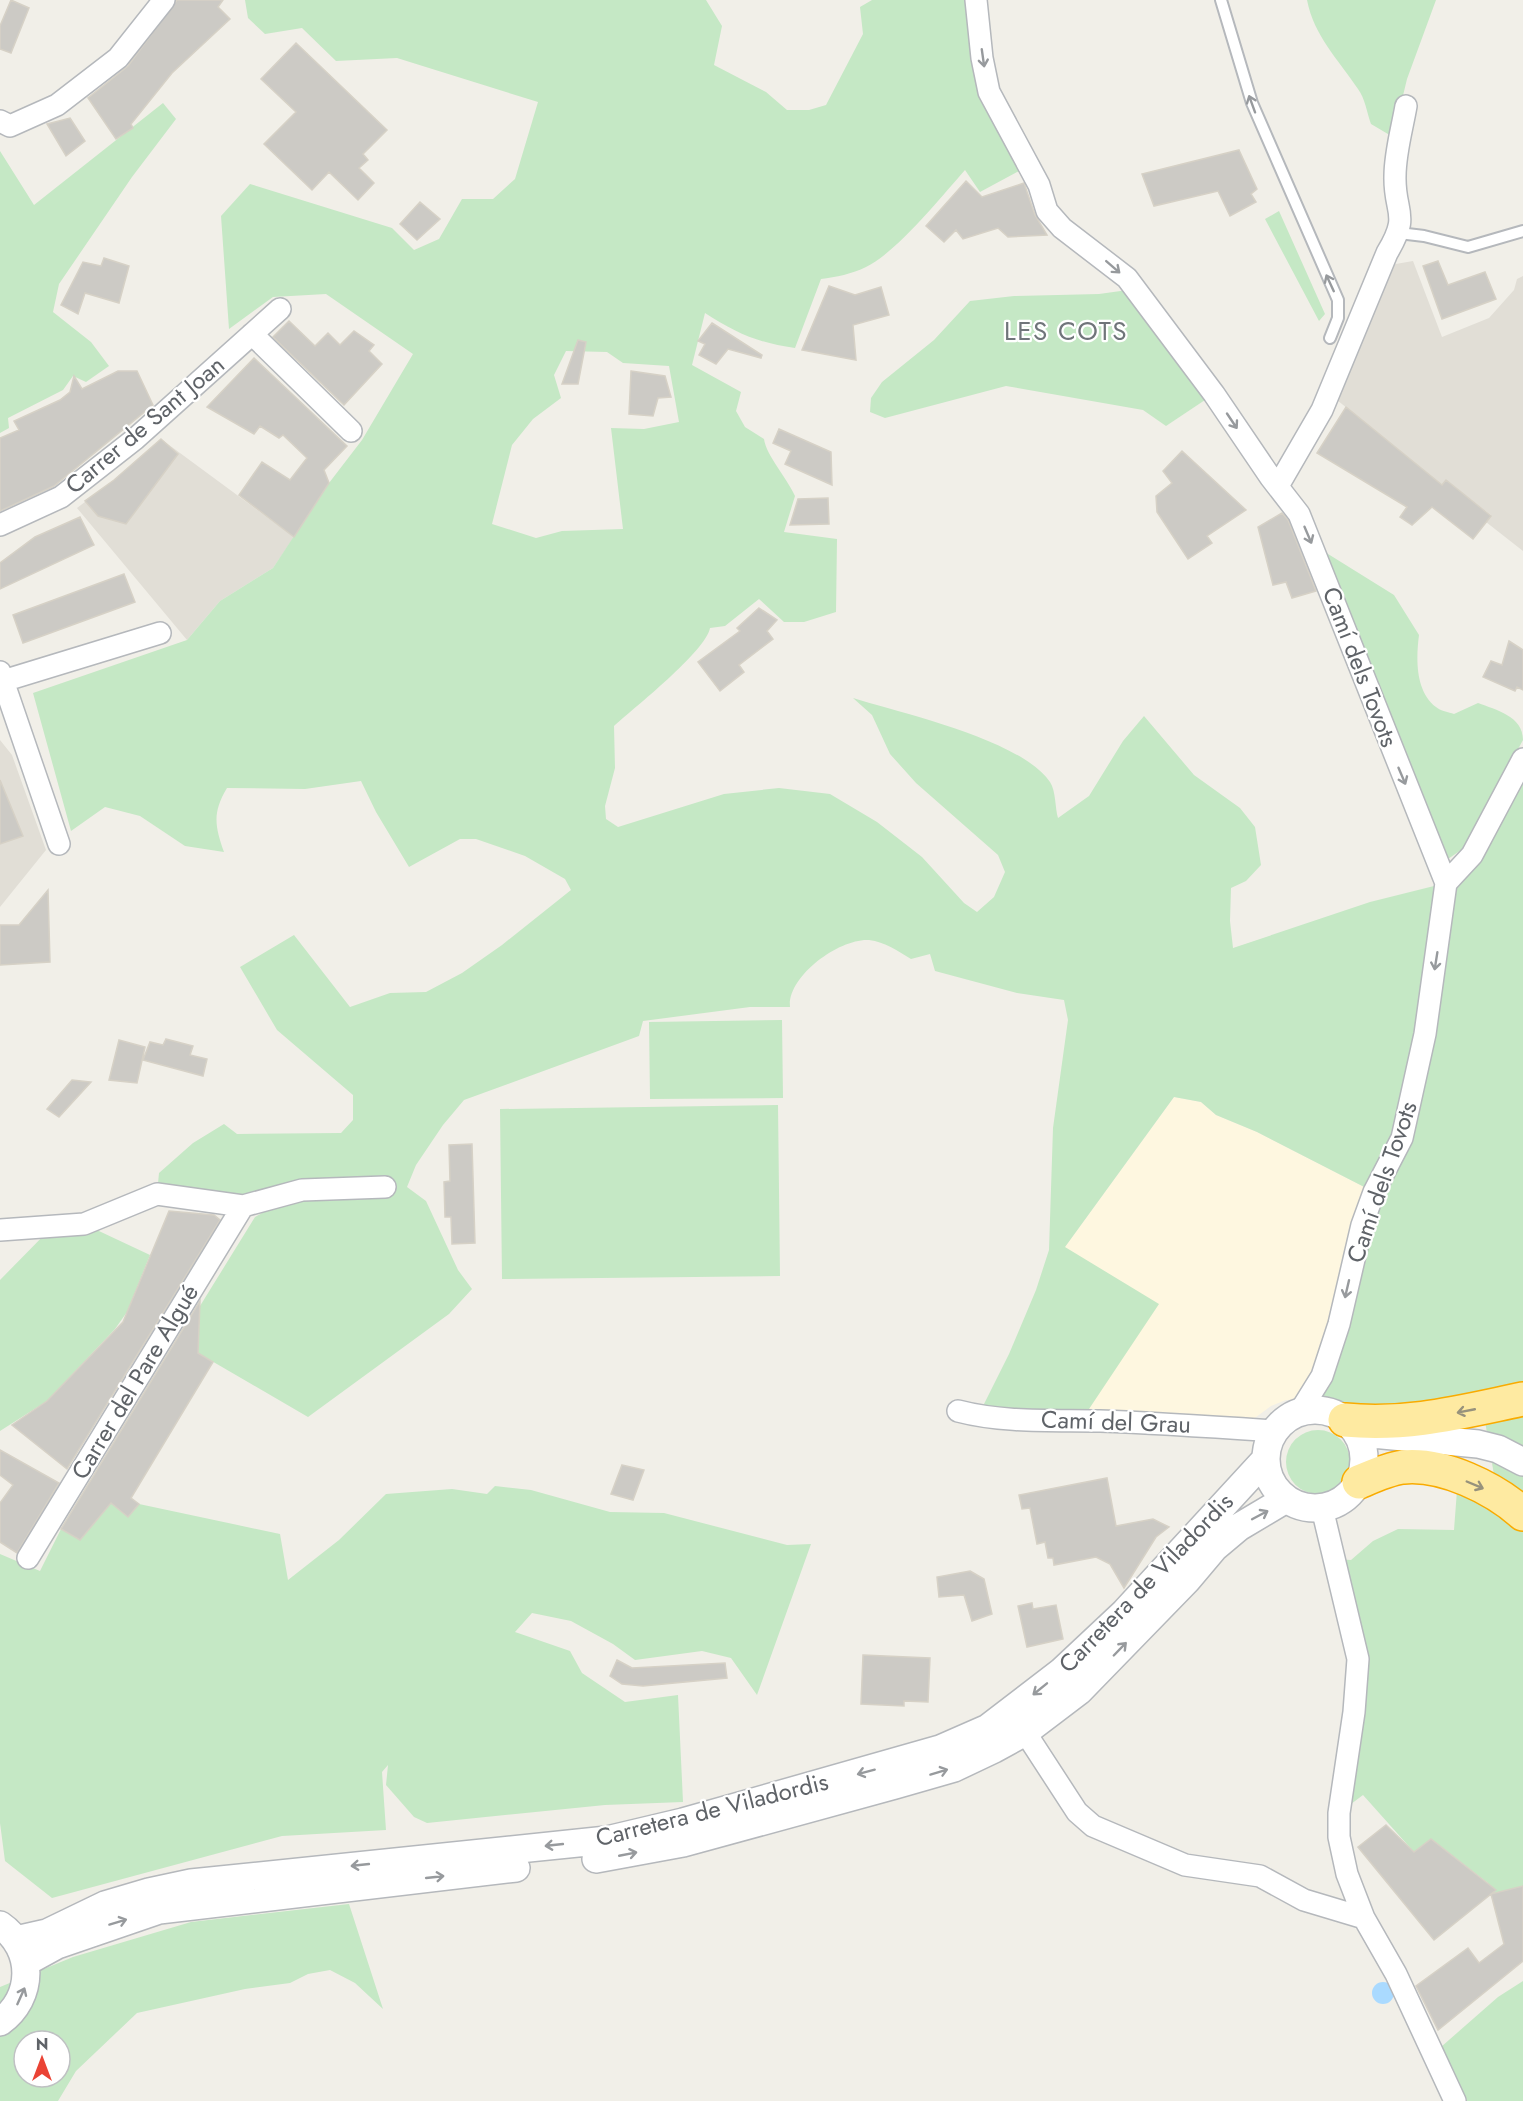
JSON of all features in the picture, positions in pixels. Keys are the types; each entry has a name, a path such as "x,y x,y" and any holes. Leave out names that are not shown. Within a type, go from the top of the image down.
{"highway":[{"path":"1350,1426 1405,1422 1523,1399"},
{"path":"1361,1473 1401,1467 1430,1468 1447,1472 1497,1494 1523,1514"}],"street":[{"path":"0,121 10,126 57,105 118,58 165,0"},
{"name":"Camí dels Tovots","path":"976,0 982,58 989,92 1039,185 1047,211 1062,228 1127,278 1214,393 1299,514 1446,884 1425,1034 1402,1138 1374,1192 1362,1225 1339,1324 1322,1376 1299,1413"},
{"path":"1278,486 1322,410 1387,253 1399,233 1401,212 1394,177 1406,106"},
{"name":"Carrer de Sant Joan","path":"0,525 61,497 135,439 280,309"},
{"path":"252,334 351,431"},
{"path":"59,844 5,707 1,677 160,633"},
{"path":"1446,884 1472,855 1523,759"},
{"path":"0,1230 84,1224 157,1194 243,1206 302,1190 385,1187"},
{"name":"Carrer del Pare Algué","path":"28,1558 243,1206"},
{"name":"Camí del Grau","path":"958,1411 978,1416 1016,1419 1198,1424 1275,1431"},
{"path":"1350,1426 1363,1448 1361,1473 1340,1502 1322,1508 1303,1507 1286,1499 1271,1482 1265,1460 1268,1445 1275,1431 1283,1422 1299,1413 1323,1411 1350,1426 1478,1444 1498,1449 1518,1460"},
{"path":"1361,1473 1426,1451 1518,1460"},
{"name":"Carretera de Viladordis","path":"14,1943 47,1933 105,1905 191,1883 607,1839 683,1822 940,1749 988,1728 1061,1672 1125,1612 1265,1460"},
{"name":"Carretera de Viladordis","path":"14,1943 57,1945 159,1910 609,1858 684,1843 954,1768 1025,1732 1079,1691 1214,1548 1239,1527 1286,1499"},
{"path":"1322,1508 1358,1659 1354,1712 1339,1814 1339,1837 1347,1874 1364,1918 1396,1974 1455,2101"},
{"path":"1025,1732 1077,1812 1093,1826 1185,1865 1260,1876 1304,1900 1364,1918"},
{"path":"0,2022 13,2011 26,1984 14,1943"}],"lane":[{"path":"1221,0 1252,103 1294,206 1338,300 1338,318 1330,338"},
{"path":"1399,233 1424,236 1468,247 1523,231"}],"shaded area":[{"path":"1413,261 1442,337 1489,318 1514,290 1517,279 1523,276 1523,551 1486,522 1491,515 1446,480 1442,485 1337,400 1390,265"},
{"path":"161,439 294,537 273,568 220,601 187,640 77,508 114,480"},
{"path":"0,740 12,755 46,850 0,907"},
{"path":"1174,1097 1201,1102 1216,1115 1257,1132 1374,1192 1322,1376 1322,1399 1286,1400 1271,1406 1240,1429 1081,1421 1065,1247"}],"green space":[{"path":"245,0 706,0 722,26 714,65 766,92 787,110 809,110 826,105 863,34 860,7 872,0 969,0 1021,170 980,192 965,170 918,223 878,260 855,272 821,279 795,348 748,336 705,313 692,365 741,392 736,411 745,427 764,439 769,452 795,496 784,532 837,539 836,612 804,622 784,622 759,599 725,626 710,628 706,638 683,664 614,726 615,768 605,806 606,819 618,827 724,794 779,788 830,794 877,822 922,857 964,903 977,912 994,897 1005,872 998,855 916,783 890,754 872,715 853,698 959,730 1014,753 1035,767 1050,782 1058,818 1089,796 1123,741 1144,716 1194,775 1240,808 1255,827 1261,865 1246,881 1231,888 1230,921 1233,948 1370,902 1446,883 1523,759 1523,1886 1491,1894 1488,1883 1431,1839 1414,1852 1363,1795 1339,1813 1358,1677 1335,1559 1351,1560 1373,1541 1398,1529 1454,1530 1458,1477 1497,1493 1480,1391 1348,1415 1322,1399 1322,1376 1374,1192 1257,1132 1216,1115 1201,1102 1174,1097 1065,1247 1159,1304 1081,1421 978,1416 1009,1354 1036,1290 1049,1250 1053,1128 1068,1020 1064,1000 1017,993 935,971 930,954 911,959 886,945 869,940 844,945 818,961 797,983 791,995 790,1007 750,1007 643,1021 639,1036 464,1100 443,1125 416,1165 407,1187 426,1201 458,1270 472,1289 449,1314 308,1417 198,1353 200,1306 255,1217 299,1192 243,1206 157,1194 159,1173 193,1143 224,1124 237,1134 341,1133 353,1120 353,1095 277,1030 240,967 294,935 350,1007 390,993 426,992 462,973 502,945 571,890 565,879 525,856 476,839 460,839 409,867 376,812 361,781 305,789 227,788 219,805 216,820 224,852 185,846 140,816 105,807 71,831 33,693 187,640 220,601 273,568 329,483 362,440 413,354 326,294 273,297 229,329 221,216 250,184 392,228 414,250 439,239 462,199 493,199 515,179 538,102 397,58 336,61 302,28 265,34 248,18","holes":["566,351 607,352 623,363 669,366 679,422 644,429 611,428 623,529 562,531 536,538 492,524 512,445 533,419 561,398 554,375"]},
{"path":"1307,0 1436,0 1407,79 1393,137 1371,124 1360,93 1321,36 1310,13"},
{"path":"163,103 176,119 132,177 59,284 53,312 91,342 109,366 86,382 73,376 63,390 8,418 9,428 0,433 0,151 34,205"},
{"path":"1279,211 1325,314 1319,321 1265,219"},
{"path":"1135,289 1214,394 1166,426 1143,410 1006,386 885,418 870,412 871,398 882,382 934,340 970,301 1014,296 1099,294"},
{"path":"1312,544 1394,595 1419,635 1418,674 1424,692 1436,707 1454,714 1478,703 1507,715 1514,720 1522,732 1523,740 1464,848 1448,859"},
{"path":"782,1020 783,1098 650,1099 649,1022"},
{"path":"778,1105 780,1276 502,1279 500,1109"},
{"path":"84,1224 150,1255 127,1312 115,1329 47,1401 0,1431 0,1280 53,1226"},
{"path":"1318,1430 1336,1436 1344,1444 1350,1462 1344,1480 1336,1488 1318,1494 1300,1488 1292,1480 1286,1462 1292,1444 1300,1436"},
{"path":"495,1486 531,1490 610,1512 664,1513 787,1545 811,1544 757,1695 731,1658 702,1651 635,1660 613,1644 571,1621 532,1613 515,1632 570,1651 582,1673 625,1702 678,1695 683,1802 605,1805 427,1823 414,1817 386,1785 388,1765 382,1772 386,1830 282,1836 52,1898 5,1861 0,1823 0,1554 40,1571 61,1529 80,1540 111,1503 128,1517 139,1504 280,1534 288,1580 339,1540 386,1494 452,1489 487,1494"},
{"path":"349,1904 383,2009 355,1983 330,1970 308,1974 290,1983 245,1989 137,2013 76,2071 72,2078 72,2029 12,2029 12,2089 65,2089 58,2101 0,2101 0,1987 73,1957 191,1922"},
{"path":"1523,1981 1523,2101 1455,2101 1433,2054 1498,1997"}],"water":[{"path":"1383,1982 1393,1989 1394,1993 1387,2003 1383,2004 1373,1997 1372,1993 1379,1983"}],"building":[{"path":"11,0 29,8 11,53 0,49 0,26"},
{"path":"177,0 223,0 218,7 230,19 172,73 131,124 133,128 116,139 88,98 128,66"},
{"path":"296,43 387,130 363,154 368,160 359,168 374,183 358,200 329,172 312,190 264,144 296,112 261,79"},
{"path":"70,118 85,141 66,156 47,124"},
{"path":"1239,150 1257,189 1251,194 1256,202 1230,216 1218,191 1154,206 1142,174"},
{"path":"966,181 982,197 1024,183 1035,215 1047,235 1008,237 998,228 963,239 956,230 944,242 926,226"},
{"path":"420,202 440,219 417,240 400,224"},
{"path":"104,258 129,266 119,303 85,293 78,314 61,305 83,262 101,266"},
{"path":"1438,261 1448,285 1485,272 1496,299 1442,319 1423,266"},
{"path":"829,286 855,295 881,287 889,315 853,325 856,360 802,350"},
{"path":"289,321 315,346 328,333 340,345 354,331 374,345 369,351 382,364 344,405 273,337"},
{"path":"712,323 762,355 761,358 728,349 716,364 699,355 705,344 698,341"},
{"path":"578,340 586,342 578,384 562,384"},
{"path":"254,358 347,446 324,470 329,483 294,537 239,495 262,462 290,480 307,458 283,435 279,438 260,426 254,434 207,407"},
{"path":"118,371 137,371 153,405 54,486 0,511 0,438 19,430 14,421 60,400 70,392 74,376 82,389"},
{"path":"631,371 665,376 671,397 658,398 653,416 629,414"},
{"path":"1346,407 1442,485 1446,480 1491,516 1473,539 1432,507 1412,525 1400,517 1407,507 1317,453"},
{"path":"779,429 831,452 832,485 785,464 791,451 773,443"},
{"path":"161,439 178,454 126,524 98,516 85,501 114,480"},
{"path":"1182,451 1246,510 1207,536 1212,543 1188,559 1157,512 1156,496 1172,483 1163,471"},
{"path":"828,498 829,524 790,525 798,499"},
{"path":"1282,513 1288,520 1316,591 1292,598 1286,582 1273,585 1258,527"},
{"path":"80,517 94,545 0,589 0,563 35,537"},
{"path":"124,574 135,602 23,643 13,615"},
{"path":"759,608 777,620 767,631 773,639 739,665 744,672 720,691 698,662 740,631 737,628"},
{"path":"1509,641 1523,650 1523,690 1517,687 1515,691 1483,677 1491,661 1502,665"},
{"path":"0,780 23,836 0,844"},
{"path":"48,890 50,962 0,965 0,925 19,925"},
{"path":"166,1039 193,1046 190,1055 207,1059 203,1076 143,1060 150,1042 163,1045"},
{"path":"119,1040 145,1047 137,1083 109,1080"},
{"path":"72,1080 91,1082 59,1117 47,1109"},
{"path":"472,1144 475,1243 452,1244 451,1217 445,1217 444,1182 450,1181 449,1145"},
{"path":"169,1211 214,1215 220,1220 67,1469 12,1425 47,1401 123,1322"},
{"path":"200,1301 198,1353 213,1362 131,1498 139,1504 128,1517 111,1503 80,1540 61,1529"},
{"path":"0,1450 59,1483 17,1553 0,1542 0,1503 13,1485 0,1475"},
{"path":"622,1465 644,1470 633,1500 611,1494"},
{"path":"1107,1478 1116,1526 1153,1519 1169,1527 1156,1537 1124,1588 1110,1564 1096,1557 1054,1565 1053,1558 1048,1558 1045,1542 1037,1544 1030,1508 1022,1509 1019,1495"},
{"path":"970,1571 984,1579 992,1614 972,1621 964,1595 939,1597 937,1577"},
{"path":"1032,1603 1033,1609 1056,1605 1063,1639 1027,1647 1018,1606"},
{"path":"863,1655 930,1658 928,1702 904,1701 904,1706 861,1704"},
{"path":"617,1660 632,1668 725,1663 727,1678 643,1686 622,1684 610,1676"},
{"path":"1386,1825 1414,1852 1431,1839 1496,1890 1434,1940 1358,1847"},
{"path":"1523,1886 1523,1961 1438,2030 1416,1986 1468,1948 1479,1963 1504,1944 1491,1894"}],"district":[{"name":"LES COTS","path":"1066,331"}]}
